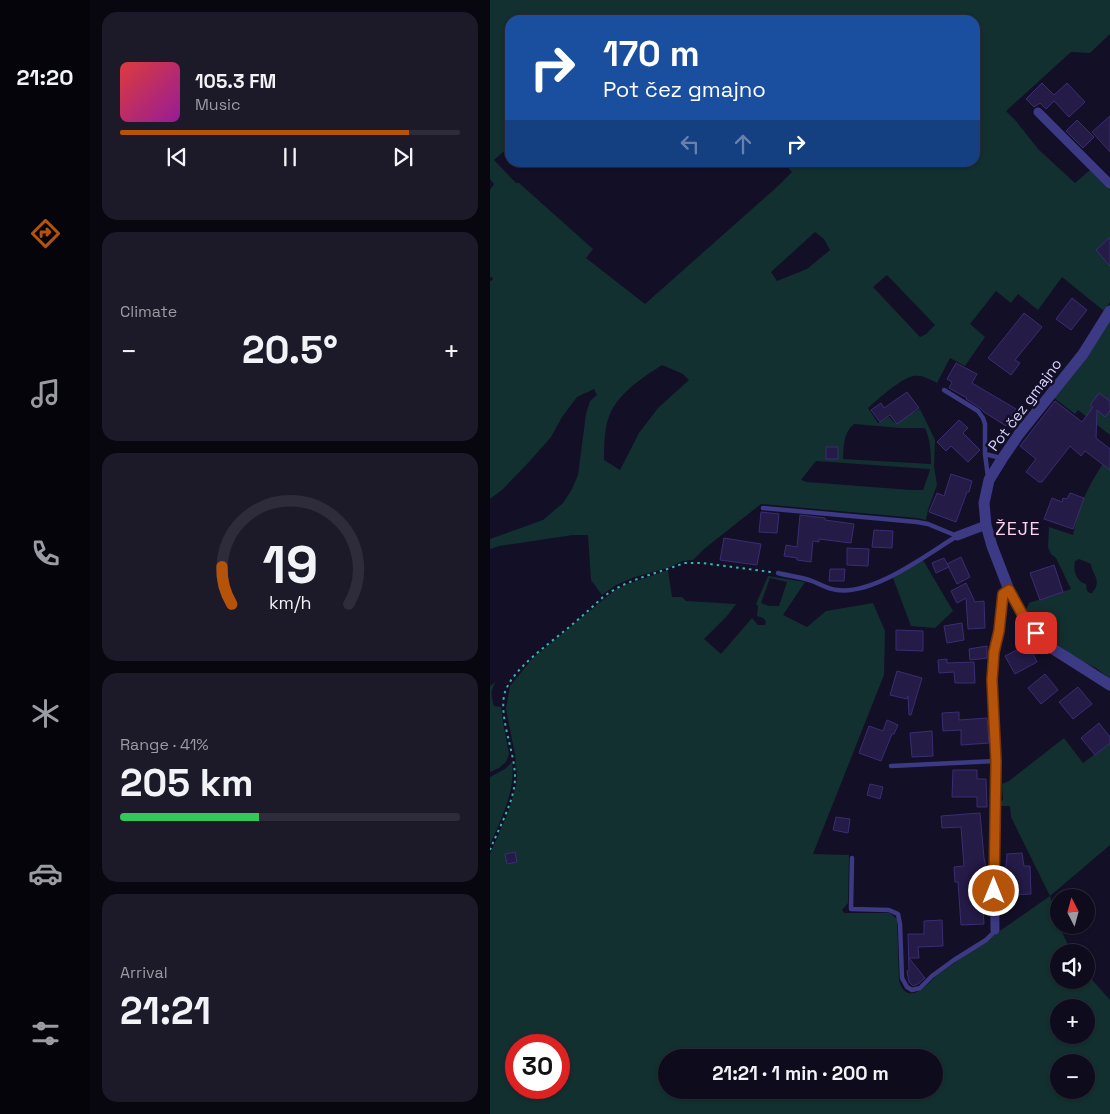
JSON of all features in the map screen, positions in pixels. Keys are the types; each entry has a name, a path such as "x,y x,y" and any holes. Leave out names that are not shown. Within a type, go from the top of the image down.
{"street":[{"path":"1038,112 1110,184"},
{"name":"Pot čez gmajno","path":"1110,310 1083,354 1019,434 1002,459 989,480 984,503 986,525 992,546 1009,590 1027,623 1044,643 1110,685"},
{"path":"957,536 986,525"},
{"path":"994,930 996,761 992,680 994,652 999,631 1003,594 1009,590"}],"lane":[{"path":"944,390 978,411 983,418 985,424 987,475 989,480"},
{"path":"985,454 1002,459"},
{"path":"763,508 917,522 928,524 957,536"},
{"path":"778,574 809,580 837,590 865,587 883,581 957,536"},
{"path":"891,766 996,761"},
{"path":"852,858 851,909 889,910 898,914 902,978 909,989 916,990 920,988 932,976 954,960 986,940 994,930"}],"path":[{"path":"490,850 506,814 514,786 515,775 504,707 505,693 511,680 521,668 614,589 637,579 684,563 702,563 778,574"}],"green space":[{"path":"490,0 1110,0 1110,34 1090,53 1071,52 1006,111 1038,149 1075,183 1090,170 1110,189 1110,302 1104,311 1062,277 1038,310 1018,294 1011,303 996,291 970,324 985,337 965,366 950,358 937,383 920,376 914,376 890,389 868,408 878,423 889,417 895,423 920,409 935,440 934,466 937,485 926,520 761,504 693,560 682,561 670,567 635,577 616,585 602,595 591,580 588,535 573,535 490,549 490,539 543,520 563,503 578,475 586,414 590,401 597,395 594,389 577,397 562,417 551,437 502,490 490,499 490,281 493,280 490,277 490,190 494,184 490,179","holes":["815,232 824,239 830,250 807,269 777,281 771,272","887,275 935,325 920,337 873,287","662,365 683,374 689,380 658,408 639,433 620,470 604,460 605,436 609,417 613,407 627,391","854,424 925,428 930,445 931,464 843,459 845,440 850,428","816,461 930,470 923,490 807,482 801,480"]},
{"path":"1110,316 1110,435 1078,410 1075,414 1053,397"},
{"path":"1110,453 1110,679 1047,637 1026,610 1029,603 1071,589 1056,558 1051,554 1048,547 1049,527 1073,535 1083,501 1093,480","holes":["1079,559 1091,564 1097,581 1097,585 1092,593 1087,591 1086,584 1080,581 1074,568 1075,561"]},
{"path":"923,560 953,611 935,628 911,626 893,578"},
{"path":"668,570 672,597 682,597 686,601 736,604 704,639 721,654 752,618 758,625 765,625 766,621 757,616 758,606 756,604 768,576 805,582 783,615 807,627 826,611 873,603 885,631 884,675 813,854 849,855 848,903 842,910 844,913 890,913 897,919 899,981 907,993 923,989 937,975 1050,896 1050,934 1063,934 1067,944 1050,944 1050,989 1095,989 1095,983 1110,1000 1110,1114 490,1114 490,854 508,813 516,786 515,755 506,709 510,686 532,659 615,590","holes":["770,578 787,582 779,606 769,606 761,603"]},
{"path":"496,682 492,690 492,699 494,706 501,707 509,754 506,762 490,772 490,686"},
{"path":"1064,738 1083,763 1110,743 1110,845 1058,889 1050,889 1050,896 1011,817 1010,806 999,806 998,803 1003,800 1002,784 1009,781"},
{"path":"512,762 513,773 510,794 490,845 490,777 505,769"}],"building":[{"path":"1042,83 1054,95 1067,83 1085,102 1069,117 1054,101 1046,109 1040,103 1034,107 1026,99"},
{"path":"1110,116 1110,152 1092,132"},
{"path":"1077,120 1094,137 1083,148 1066,131"},
{"path":"1110,237 1110,266 1096,250"},
{"path":"1072,298 1087,310 1071,330 1056,319"},
{"path":"1024,313 1042,327 1015,360 1020,363 1011,375 988,358"},
{"path":"956,363 977,374 972,383 1016,409 1006,426 967,398 949,388 952,382 947,379"},
{"path":"907,392 919,408 897,424 890,415 880,422 871,410 881,403 884,408"},
{"path":"1099,393 1110,401 1110,411 1105,417 1097,410 1096,438 1110,449 1110,470 1085,451 1081,456 1070,446 1042,482 1039,482 1026,472 1036,459 1020,446 1055,401 1082,422 1093,407 1090,405"},
{"path":"959,420 968,428 963,433 980,450 968,462 951,446 946,451 937,442"},
{"path":"826,447 838,447 838,459 826,459"},
{"path":"951,474 972,481 956,522 929,512 937,493 944,496"},
{"path":"1070,493 1084,498 1073,529 1044,519 1052,498 1062,502 1063,498 1067,499"},
{"path":"761,512 779,514 777,533 759,532"},
{"path":"800,515 854,524 851,543 819,539 819,542 813,541 811,562 784,556 786,545 797,547"},
{"path":"874,530 893,531 892,548 872,547"},
{"path":"724,538 761,544 757,565 720,560"},
{"path":"847,548 869,549 868,566 847,565"},
{"path":"961,557 970,577 957,584 947,564"},
{"path":"944,558 949,567 936,573 932,563"},
{"path":"1054,565 1063,592 1040,600 1030,573"},
{"path":"830,569 845,569 844,581 829,581"},
{"path":"966,583 975,602 984,601 985,628 968,629 966,598 957,603 951,591"},
{"path":"962,623 964,640 947,643 944,626"},
{"path":"896,630 923,631 923,651 896,650"},
{"path":"1028,644 1037,662 1015,674 1005,656"},
{"path":"987,646 987,658 970,660 969,649"},
{"path":"947,659 947,663 974,662 975,683 955,683 954,672 939,673 938,660"},
{"path":"897,671 922,678 911,715 909,715 908,696 907,699 890,695"},
{"path":"1045,674 1058,690 1041,704 1028,688"},
{"path":"1078,687 1092,704 1073,719 1059,702"},
{"path":"959,712 959,720 987,718 989,743 961,745 961,730 943,731 942,713"},
{"path":"887,720 898,725 894,734 892,734 881,761 859,753 869,726 883,731"},
{"path":"1099,723 1110,737 1110,743 1095,755 1081,738"},
{"path":"932,731 933,756 912,757 910,733"},
{"path":"953,770 977,770 977,779 986,779 987,807 977,807 977,797 952,797"},
{"path":"870,784 883,787 880,799 867,795"},
{"path":"980,813 984,858 986,867 988,867 988,880 981,880 984,924 961,925 958,882 955,882 954,867 964,866 961,827 942,828 941,816"},
{"path":"836,817 850,819 848,833 833,830"},
{"path":"515,852 517,862 507,864 505,854"},
{"path":"1022,853 1024,866 1030,866 1031,894 1012,895 1011,878 1001,879 1000,867 1006,867 1007,854"},
{"path":"942,920 943,946 918,947 919,958 909,958 925,978 913,986 909,982 907,971 909,970 908,934 924,934 924,921"}],"district":[{"name":"ŽEJE","path":"1018,529"}],"route":[{"path":"994,891 996,761 992,680 994,652 999,631 1003,594 1009,590 1027,623 1036,633"}]}
